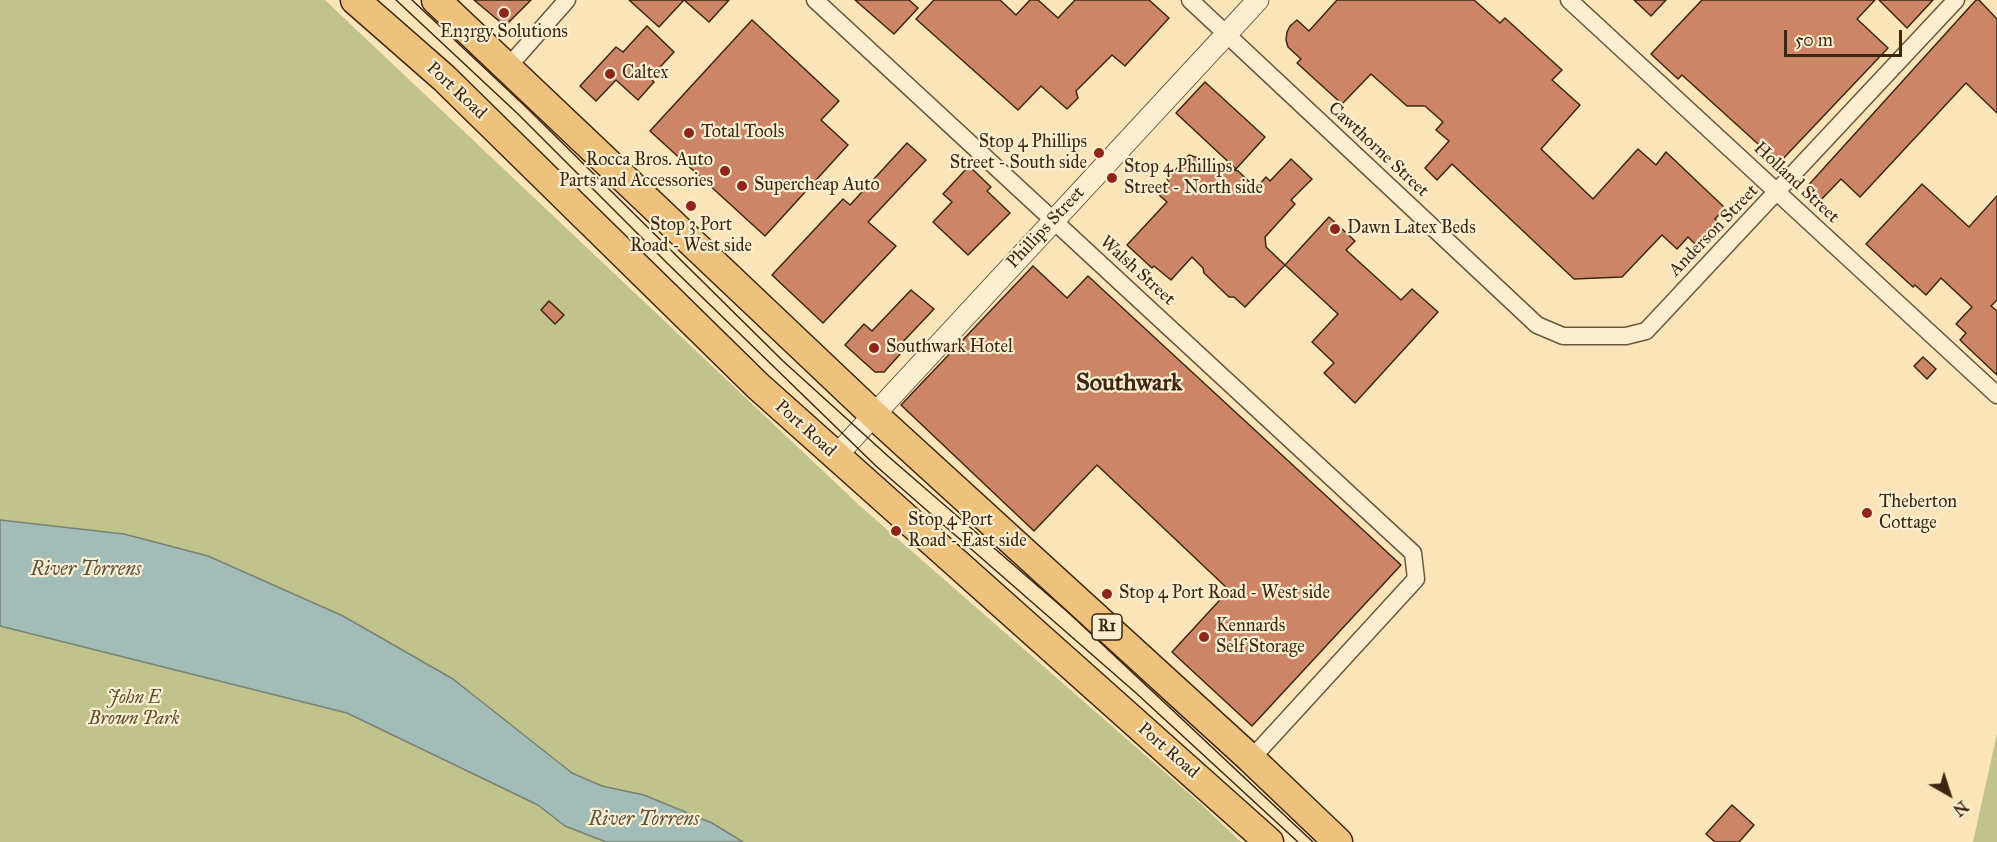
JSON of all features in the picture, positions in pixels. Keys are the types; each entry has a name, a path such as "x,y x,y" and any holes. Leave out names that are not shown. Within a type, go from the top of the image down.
{"highway":[{"name":"Port Road","path":"355,0 444,78 758,387 1269,842"},
{"name":"R1","path":"436,0 874,415 1251,759 1338,842"}],"street":[{"path":"508,67 567,0"},
{"name":"Walsh Street","path":"815,0 1413,553 1416,579 1251,759"},
{"name":"Cawthorne Street","path":"1190,0 1537,325 1563,336 1626,336 1646,331"},
{"name":"Phillips Street","path":"835,457 1258,0"},
{"name":"Holland Street","path":"1569,0 1997,395"},
{"name":"Anderson Street","path":"1646,331 1778,193 1956,0"}],"green space":[{"name":"John E Brown Park","path":"0,0 325,0 859,505 1201,804 1241,842 0,842"},
{"path":"1997,733 1997,842 1973,842 1996,738"}],"water":[{"name":"River Torrens","path":"0,520 124,534 208,556 343,616 453,679 572,773 602,786 644,795 712,823 743,842 606,842 565,826 538,805 347,713 0,626"}],"building":[{"name":"En3rgy Solutions","path":"474,0 531,0 505,26"},
{"path":"629,0 684,0 659,27"},
{"path":"684,0 729,0 709,22"},
{"path":"855,0 909,0 918,8 894,34"},
{"path":"934,0 1000,0 1016,15 1030,0 1038,0 1058,18 1075,0 1149,0 1169,18 1125,66 1112,55 1076,91 1078,98 1067,109 1041,86 1018,110 916,19"},
{"path":"1337,0 1474,0 1500,23 1505,18 1562,70 1552,80 1580,105 1541,149 1593,199 1638,149 1656,165 1666,152 1725,208 1696,245 1688,237 1677,249 1662,235 1622,277 1574,279 1452,164 1437,180 1425,168 1449,141 1436,130 1443,122 1425,106 1407,106 1371,74 1342,104 1297,63 1301,59 1288,47 1286,40 1290,26 1297,20 1309,31"},
{"path":"1634,0 1666,0 1651,16"},
{"path":"1702,0 1875,0 1857,19 1888,48 1779,163 1682,75 1678,79 1651,54"},
{"path":"1879,0 1933,0 1907,28"},
{"path":"1976,0 1979,0 1997,19 1997,113 1966,83 1860,197 1841,179 1815,206 1804,197 1804,190"},
{"path":"752,20 839,101 821,120 848,145 765,236 650,131"},
{"path":"647,26 674,52 650,78 654,82 638,100 616,80 596,101 580,86 616,47 623,52"},
{"path":"1205,82 1265,137 1236,169 1176,113"},
{"path":"907,143 926,160 868,222 896,246 823,323 772,275 843,199 850,205"},
{"path":"1189,155 1238,171 1256,188 1266,177 1270,181 1291,159 1312,179 1291,200 1295,204 1265,237 1266,247 1285,265 1245,307 1234,297 1229,297 1204,273 1203,268 1192,257 1171,280 1154,266 1152,268 1127,245 1167,202 1159,195 1170,185 1167,179"},
{"path":"969,166 991,187 987,191 1010,213 968,255 933,222 952,202 943,194"},
{"path":"1922,184 1969,227 1997,196 1997,300 1991,306 1997,311 1997,375 1960,340 1966,333 1956,324 1972,307 1941,278 1926,295 1915,285 1913,287 1866,244"},
{"path":"1329,217 1355,241 1346,250 1401,300 1412,289 1438,312 1355,403 1324,373 1334,363 1312,342 1338,314 1285,265"},
{"path":"1033,266 1067,298 1088,276 1401,565 1252,726 1172,652 1229,590 1097,465 1034,531 901,405"},
{"path":"911,290 934,309 898,347 903,351 884,372 875,372 845,345 864,324 872,331"},
{"path":"549,301 564,315 555,324 541,310"},
{"path":"1923,357 1936,369 1927,379 1914,366"},
{"path":"1732,805 1754,825 1739,842 1715,842 1706,834"}],"tram line":[{"path":"396,0 518,114 876,466 1136,693 1298,842"},
{"path":"412,0 526,107 783,361 889,457 1069,613 1313,842"}],"place":[{"name":"En3rgy Solutions","path":"504,13"},
{"name":"Caltex","path":"610,74"},
{"name":"Total Tools","path":"689,133"},
{"name":"Stop 4 Phillips Street - South side","path":"1099,153"},
{"name":"Rocca Bros. Auto Parts and Accessories","path":"725,171"},
{"name":"Stop 4 Phillips Street - North side","path":"1112,178"},
{"name":"Supercheap Auto","path":"742,186"},
{"name":"Stop 3 Port Road - West side","path":"691,206"},
{"name":"Dawn Latex Beds","path":"1335,229"},
{"name":"Southwark Hotel","path":"874,348"},
{"name":"Theberton Cottage","path":"1867,513"},
{"name":"Stop 4 Port Road - East side","path":"896,531"},
{"name":"Stop 4 Port Road - West side","path":"1107,594"},
{"name":"Kennards Self Storage","path":"1204,637"}],"district":[{"name":"Southwark","path":"1129,384"}]}
